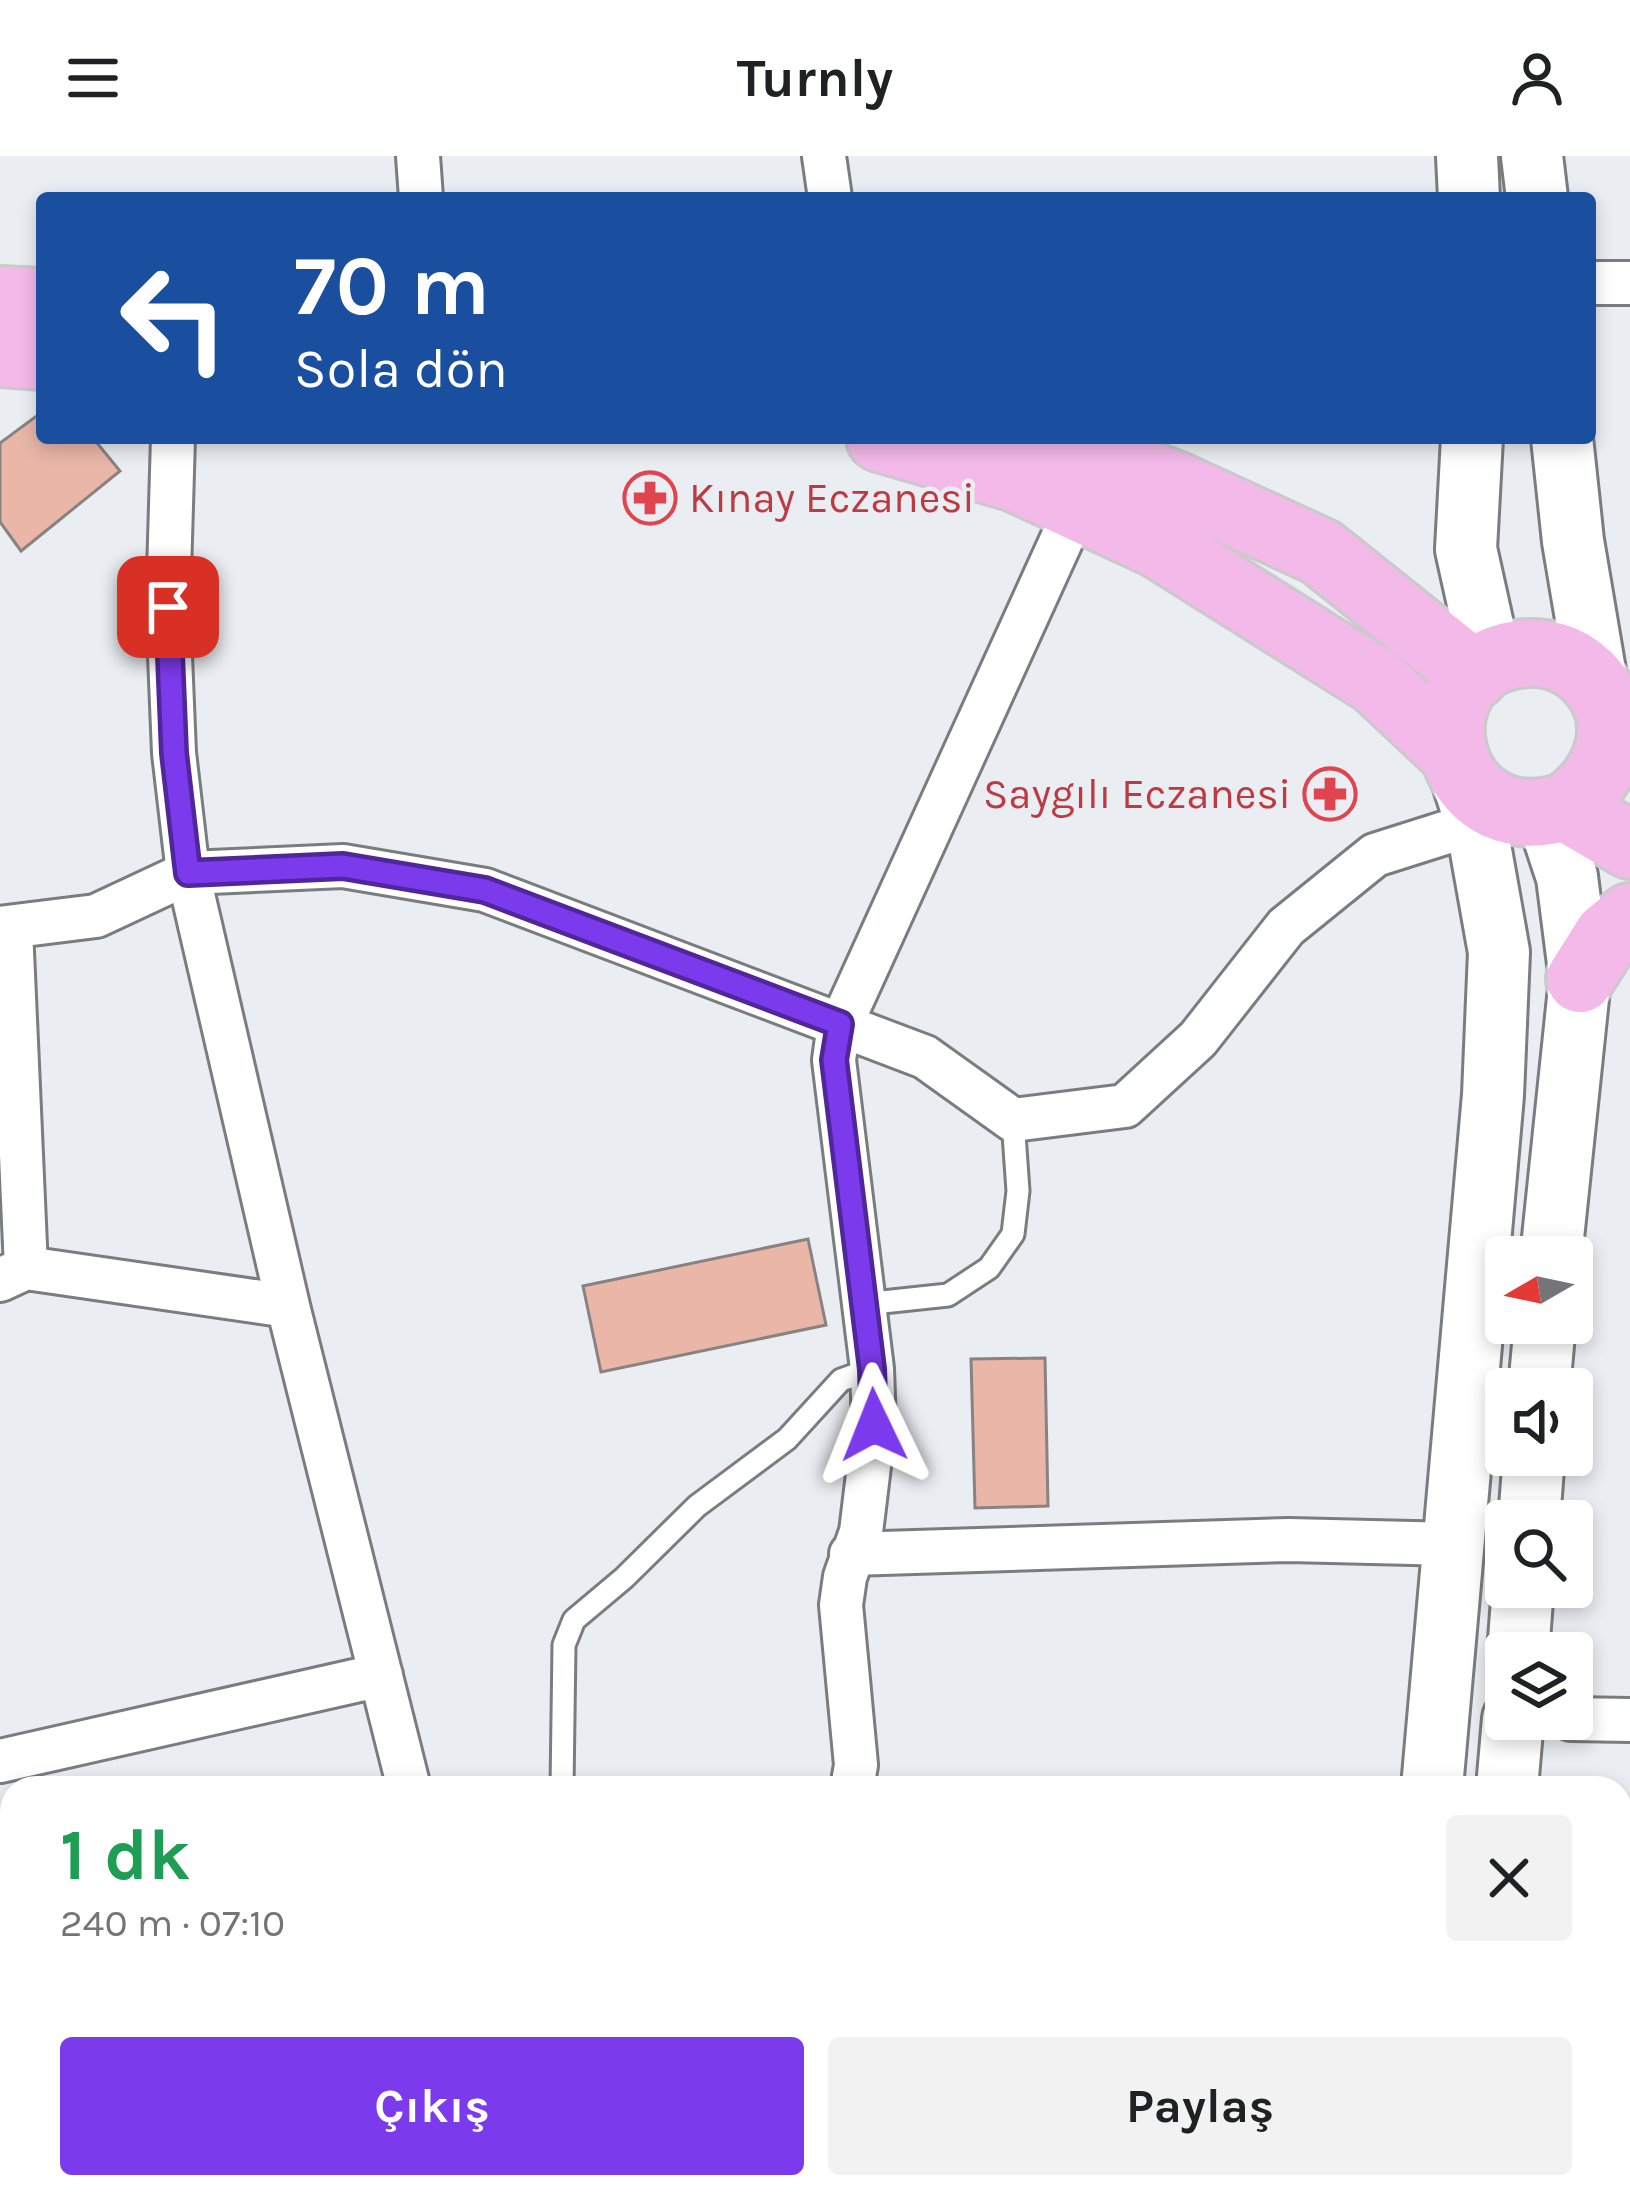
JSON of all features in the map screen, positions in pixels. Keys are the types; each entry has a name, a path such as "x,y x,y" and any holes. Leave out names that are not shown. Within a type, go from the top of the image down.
{"main road":[{"path":"1467,156 1469,192"},
{"path":"1532,156 1536,192"},
{"path":"0,300 36,302"},
{"path":"0,353 36,356"},
{"path":"900,444 1016,478 1158,544 1376,681 1463,783 1487,802 1526,814 1556,810 1595,782 1611,746 1612,706 1573,541 1563,444"},
{"path":"1067,444 1175,485 1321,552 1483,668"},
{"path":"1472,444 1466,549 1483,668"},
{"path":"1433,1776 1493,1095 1499,952 1463,783 1453,711 1483,668 1508,656 1541,653 1574,665 1612,706"},
{"path":"1556,810 1630,845"},
{"path":"1553,1236 1580,979 1556,810"},
{"path":"1580,979 1607,936 1630,917"},
{"path":"1508,1776 1511,1740"}],"street":[{"path":"418,156 421,192"},
{"path":"824,156 829,192"},
{"path":"1596,283 1630,283"},
{"path":"173,444 168,607 174,753 188,873 288,1306 406,1776"},
{"path":"854,1776 841,1605 851,1554 861,1532 874,1425 872,1369 834,1060 840,1024 1077,506"},
{"path":"288,1306 13,1274 5,929 96,916 188,873 343,866 485,890 926,1058 1013,1120 1125,1106 1198,1039 1286,927 1463,783"},
{"path":"851,1554 1289,1540 1454,1544"},
{"path":"0,1761 381,1675"},
{"path":"1593,1719 1630,1720"}],"lane":[{"path":"864,1304 948,1295 989,1268 1013,1234 1018,1159 1013,1120"},
{"path":"562,1776 564,1646 574,1620 697,1506 787,1439 841,1380 872,1369"}],"building":[{"path":"36,416 36,444 98,444 120,471 21,551 0,522 0,443"},
{"path":"808,1239 826,1325 601,1372 583,1286"},
{"path":"1045,1358 1048,1506 975,1508 971,1359"}],"place":[{"name":"Kınay Eczanesi","path":"650,498"},
{"name":"Saygılı Eczanesi","path":"1330,794"}],"route":[{"path":"168,607 174,753 188,873 343,866 485,890 840,1024 834,1060 872,1369 874,1425"}]}
